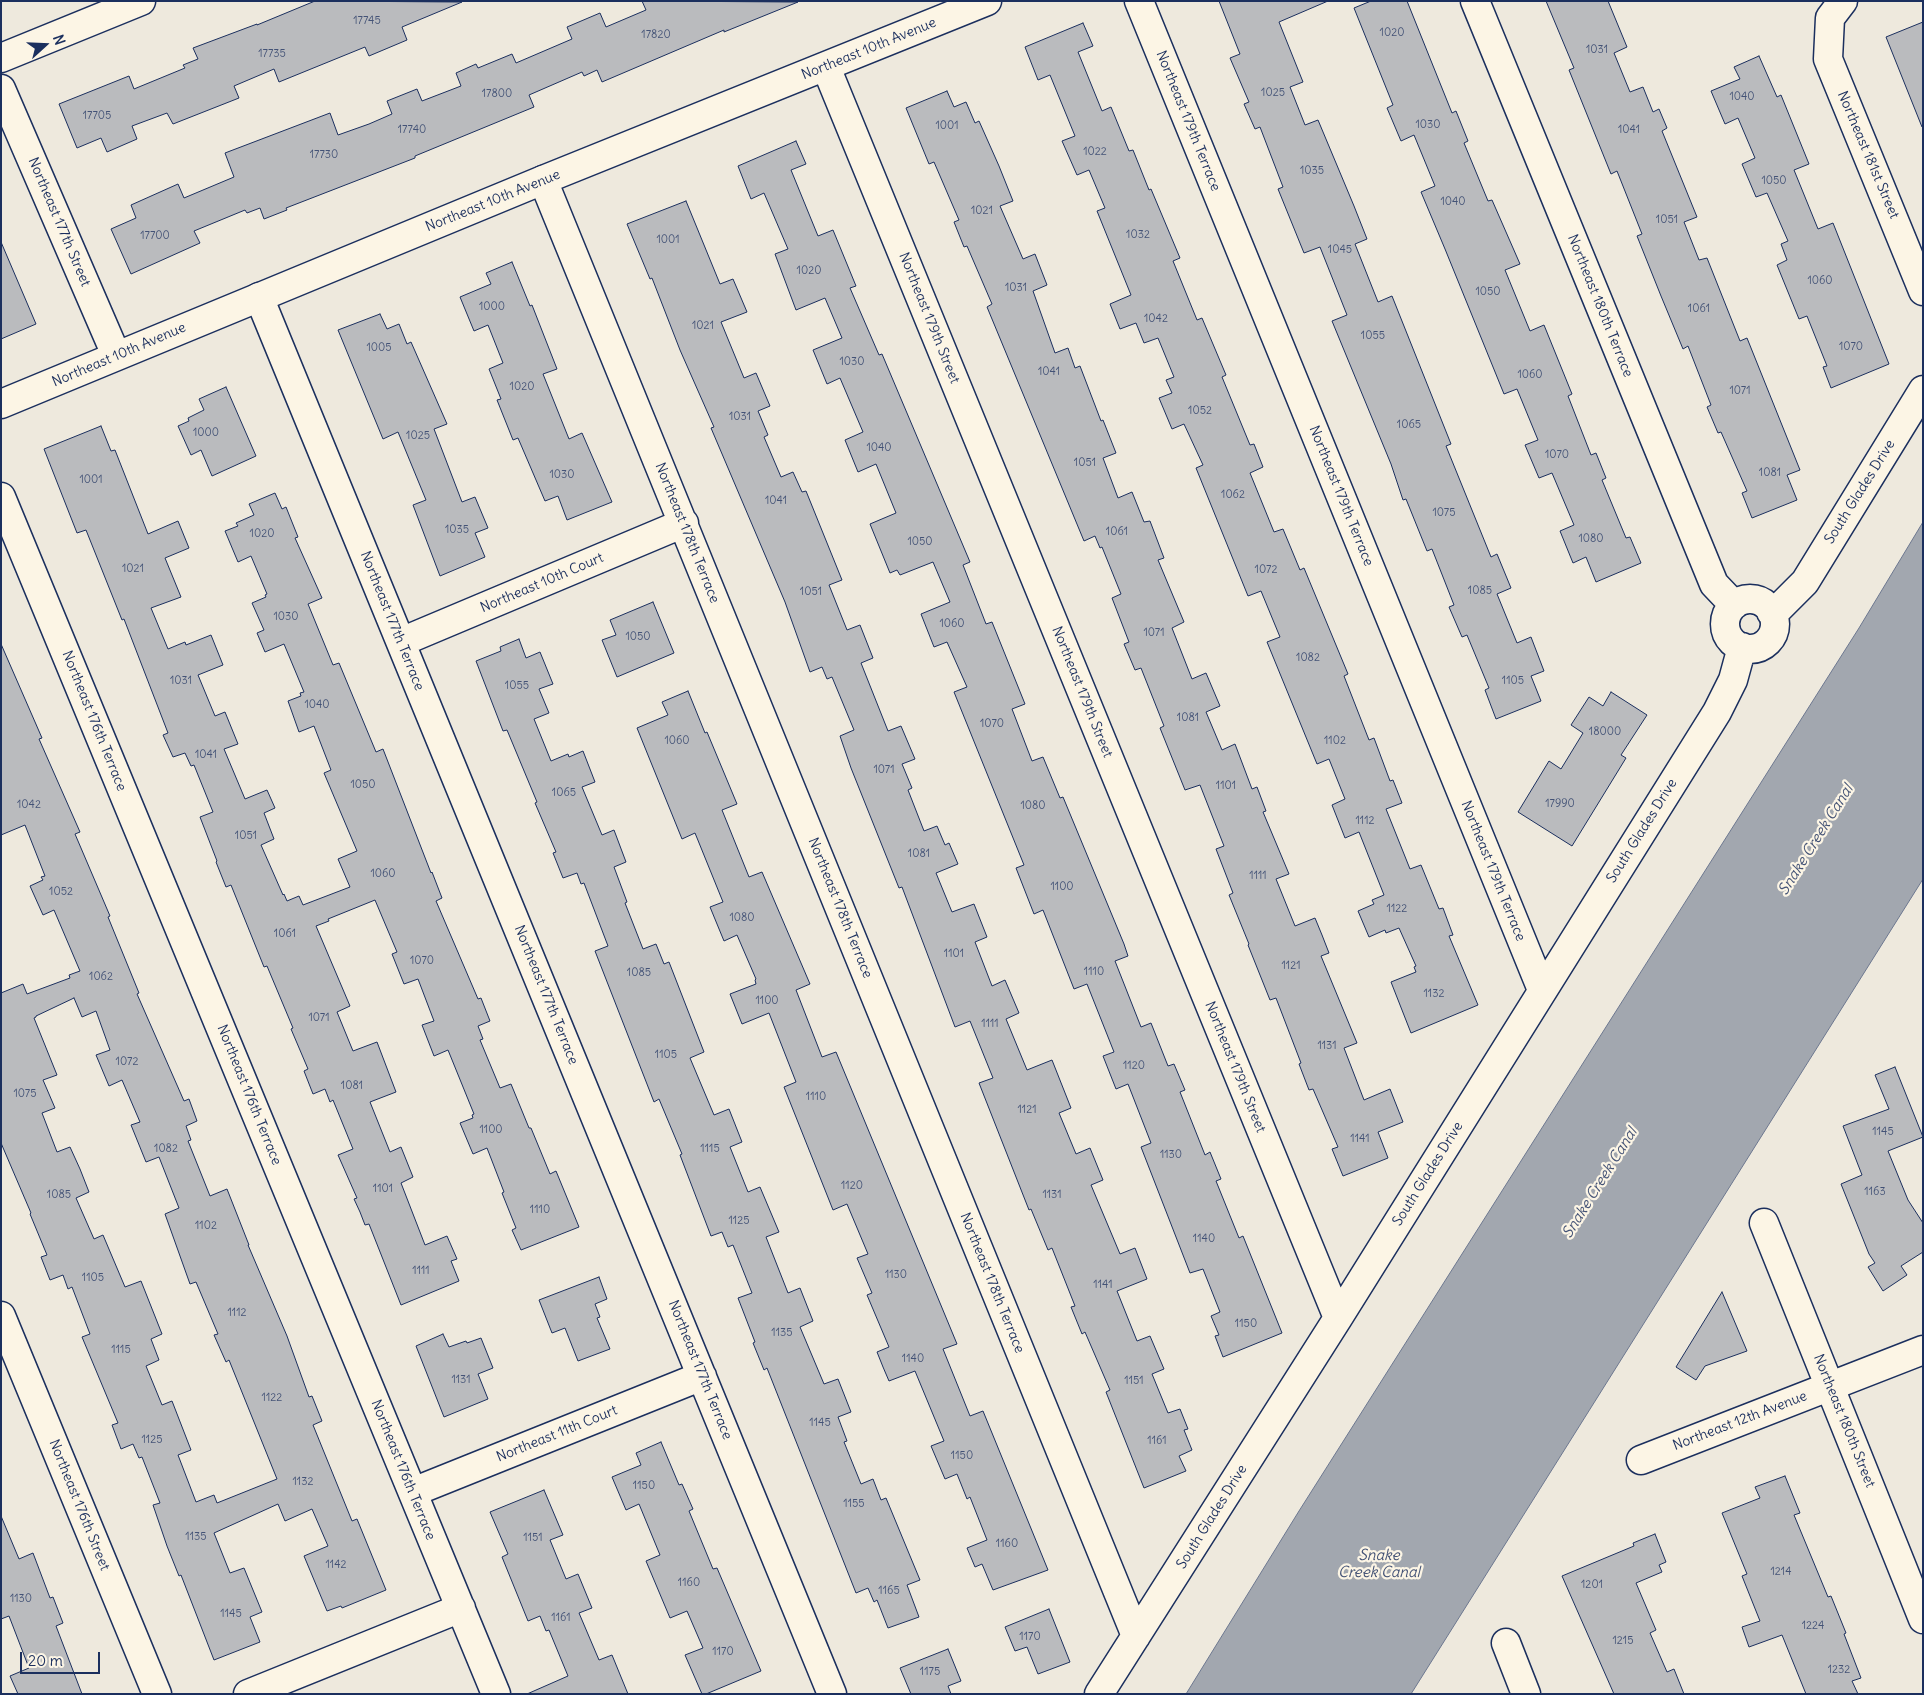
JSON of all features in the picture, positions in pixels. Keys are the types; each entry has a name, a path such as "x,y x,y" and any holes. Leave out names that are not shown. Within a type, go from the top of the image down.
{"street":[{"path":"1,58 141,1"},
{"name":"Northeast 10th Avenue","path":"1,404 544,180 987,1"},
{"name":"Northeast 179th Terrace","path":"1139,1 1542,990"},
{"name":"Northeast 180th Terrace","path":"1475,1 1714,584 1734,605"},
{"name":"Northeast 181st Street","path":"1837,9 1828,59 1923,291"},
{"name":"Northeast 179th Street","path":"826,67 1338,1318"},
{"name":"Northeast 177th Street","path":"1,89 116,356"},
{"name":"Northeast 178th Terrace","path":"544,180 1136,1636"},
{"name":"Northeast 177th Terrace","path":"259,297 832,1694"},
{"name":"South Glades Drive","path":"1771,612 1779,608 1804,582 1923,390"},
{"name":"Northeast 176th Terrace","path":"1,497 496,1694"},
{"name":"Northeast 10th Court","path":"401,642 684,523"},
{"path":"1752,599 1766,606 1771,612 1774,628 1767,642 1753,649 1736,645 1730,640 1725,624 1726,616 1734,605 1744,600 1752,599"},
{"name":"South Glades Drive","path":"1099,1694 1338,1318 1717,712 1733,680 1742,647"},
{"name":"Northeast 180th Street","path":"1764,1223 1923,1619"},
{"name":"Northeast 176th Street","path":"1,1316 157,1694"},
{"name":"Northeast 12th Avenue","path":"1641,1460 1923,1350"},
{"name":"Northeast 11th Court","path":"413,1492 702,1376"},
{"path":"248,1694 461,1608"},
{"path":"1506,1643 1526,1694"}],"water":[{"name":"Snake Creek Canal","path":"1923,522 1923,879 1411,1694 1186,1694 1299,1511 1859,628"}],"building":[{"path":"315,1 462,2 402,27 407,40 369,56 365,47 279,82 274,69 234,86 239,98 173,124 167,113 132,126 137,139 107,152 101,138 77,148 59,104 129,76 134,89 185,68 183,65 198,59 193,48 257,25"},
{"path":"642,1 798,2 724,32 724,30 602,82 597,70 584,76 582,72 529,95 534,107 415,156 415,158 286,208 287,210 264,219 260,208 247,213 245,210 194,231 200,243 131,274 111,229 136,218 131,205 178,184 184,198 234,177 225,153 330,113 338,135 369,124 392,114 387,101 417,89 422,101 461,86 456,73 476,64 478,68 512,54 516,63 572,39 567,27 600,13 606,27 646,10"},
{"path":"1219,1 1328,1 1279,22 1303,82 1290,87 1305,125 1318,120 1354,206 1367,239 1355,244 1378,302 1392,296 1451,444 1446,446 1491,557 1497,554 1511,588 1497,594 1517,643 1531,637 1544,671 1531,676 1541,701 1496,719 1485,690 1489,688 1467,635 1462,637 1449,607 1454,605 1432,549 1427,551 1406,499 1403,500 1391,464 1332,321 1347,315 1320,247 1304,253 1278,189 1283,187 1260,127 1255,129 1244,104 1249,102 1230,58 1240,54"},
{"path":"1371,1 1407,1 1452,113 1456,111 1468,141 1464,143 1488,201 1492,200 1520,264 1505,270 1530,331 1544,325 1572,394 1568,396 1591,455 1596,453 1606,478 1602,480 1626,538 1630,537 1641,563 1596,582 1586,557 1573,563 1560,531 1574,525 1552,473 1539,478 1525,445 1538,440 1517,389 1504,394 1421,192 1435,186 1414,135 1401,141 1387,108 1393,105 1354,8"},
{"path":"1546,1 1608,1 1627,47 1614,53 1630,92 1643,87 1653,112 1659,109 1667,128 1662,131 1697,217 1684,222 1699,260 1707,258 1740,341 1747,338 1800,470 1787,475 1797,500 1752,518 1742,493 1747,491 1721,432 1718,433 1707,407 1711,405 1688,346 1683,349 1661,296 1637,236 1642,234 1617,171 1611,174 1569,70 1574,68"},
{"path":"1923,22 1923,126 1922,127 1886,37"},
{"path":"1083,23 1093,46 1078,52 1102,111 1111,107 1129,151 1133,150 1180,258 1173,261 1197,320 1202,318 1226,375 1222,377 1250,445 1254,444 1263,467 1250,473 1274,532 1283,529 1300,570 1304,568 1348,674 1344,676 1369,740 1374,738 1390,781 1393,780 1402,803 1386,809 1410,869 1421,865 1439,909 1443,908 1453,935 1449,936 1478,1005 1411,1033 1391,982 1416,972 1414,967 1416,966 1399,928 1386,933 1385,930 1369,937 1358,911 1374,904 1372,900 1384,895 1359,832 1345,838 1332,805 1345,799 1329,759 1317,764 1267,642 1280,637 1261,591 1248,596 1196,468 1203,465 1184,424 1172,429 1159,398 1172,393 1166,380 1174,377 1158,338 1144,343 1136,323 1120,329 1110,304 1131,295 1097,211 1105,208 1089,170 1077,175 1062,141 1075,136 1050,75 1038,80 1025,47"},
{"path":"1759,56 1777,97 1781,95 1809,164 1794,170 1818,229 1833,223 1889,364 1831,388 1823,367 1827,366 1807,316 1799,319 1777,265 1787,260 1781,244 1788,241 1767,193 1756,197 1742,164 1755,158 1738,118 1725,124 1711,91 1740,79 1734,67"},
{"path":"947,91 954,107 966,102 975,123 979,121 999,166 1013,201 1000,206 1023,259 1035,254 1047,285 1033,291 1055,353 1068,348 1075,368 1080,366 1101,421 1103,420 1116,453 1103,458 1118,498 1132,492 1144,522 1150,521 1164,558 1158,560 1184,622 1172,628 1192,679 1206,673 1220,706 1206,712 1222,750 1235,744 1252,789 1257,787 1266,811 1263,812 1289,874 1276,879 1295,926 1315,918 1329,953 1321,956 1357,1043 1344,1048 1364,1100 1390,1089 1403,1122 1378,1132 1388,1158 1343,1176 1332,1149 1338,1147 1313,1089 1309,1090 1299,1064 1301,1063 1276,998 1270,1000 1229,895 1233,893 1216,849 1224,846 1200,785 1185,790 1160,728 1164,726 1141,668 1135,670 1124,644 1129,642 1112,598 1121,594 1102,547 1100,548 1095,536 1084,541 987,307 992,304 967,246 964,247 954,222 959,220 934,162 929,164 906,108"},
{"path":"796,141 806,164 791,170 818,236 833,230 856,286 850,288 879,355 882,354 970,562 963,565 986,624 992,622 1025,704 1012,709 1032,761 1043,757 1060,798 1063,797 1124,944 1128,956 1115,961 1141,1027 1151,1023 1168,1066 1174,1064 1185,1090 1180,1092 1205,1155 1210,1152 1221,1179 1216,1181 1239,1238 1243,1236 1282,1333 1223,1357 1215,1336 1219,1335 1211,1316 1220,1312 1203,1269 1190,1273 1141,1147 1151,1143 1128,1084 1116,1089 1103,1056 1114,1052 1087,984 1074,989 1043,910 1034,914 1016,868 1024,865 954,692 967,687 947,642 934,647 921,614 950,602 933,562 900,575 897,570 890,573 870,524 896,513 876,464 858,472 845,440 863,432 840,378 827,384 813,350 842,338 825,298 796,310 775,254 788,249 764,193 751,199 738,166"},
{"path":"686,201 720,284 733,279 747,312 721,322 744,378 756,373 770,406 758,411 768,435 764,437 781,477 793,472 802,492 806,491 842,580 829,585 847,630 860,625 873,658 861,663 888,731 901,726 915,759 902,764 912,788 908,790 924,831 937,826 945,845 949,843 958,864 936,873 952,912 974,904 987,937 975,942 992,986 1005,980 1019,1013 1006,1019 1027,1070 1052,1060 1071,1108 1059,1113 1076,1154 1090,1148 1103,1180 1091,1185 1120,1254 1135,1248 1147,1279 1117,1291 1137,1341 1150,1336 1164,1369 1152,1374 1168,1413 1180,1409 1188,1429 1184,1430 1192,1450 1179,1456 1186,1471 1144,1488 1106,1392 1110,1390 1085,1332 1082,1334 1071,1307 1075,1306 1052,1248 1048,1250 1031,1209 1029,1210 979,1083 993,1078 970,1021 955,1027 902,887 899,888 851,768 840,736 854,730 832,677 827,679 822,667 810,672 785,602 711,428 714,427 680,350 652,278 650,279 627,224"},
{"path":"1,242 36,324 1,339"},
{"path":"512,262 530,306 532,305 557,369 543,374 569,439 582,433 612,502 567,520 558,496 545,501 518,438 513,440 497,400 501,399 489,369 503,363 488,325 474,331 460,297 491,284 486,273"},
{"path":"380,314 387,329 399,324 407,344 411,342 447,424 434,429 462,502 475,497 488,528 475,533 485,557 440,576 413,505 426,500 398,432 383,439 338,330"},
{"path":"226,387 256,456 212,476 201,450 191,455 178,426 189,421 188,418 204,410 199,399"},
{"path":"101,426 111,451 115,450 148,534 178,521 189,548 165,558 181,597 151,608 168,649 185,642 186,645 211,635 223,665 198,675 215,716 225,712 238,744 224,749 245,799 267,790 275,808 264,813 274,839 261,845 287,901 299,896 303,905 350,887 338,859 357,851 324,773 331,770 314,726 299,732 288,701 301,696 300,693 304,692 284,644 265,652 257,633 264,630 252,603 266,597 265,595 267,594 251,556 238,562 225,531 238,526 236,523 254,515 249,504 275,493 282,509 286,507 298,537 295,538 322,598 308,604 333,665 339,663 376,752 383,749 442,898 436,901 478,999 481,998 490,1021 478,1026 483,1039 480,1040 500,1088 511,1084 550,1174 556,1171 579,1227 521,1250 512,1230 516,1228 502,1193 504,1192 487,1148 473,1154 460,1123 473,1118 472,1115 474,1114 448,1050 434,1056 422,1025 434,1021 418,979 404,984 392,954 397,952 375,900 328,919 329,921 316,926 350,1006 337,1012 353,1051 377,1042 396,1092 370,1102 390,1152 401,1147 413,1177 401,1183 425,1245 447,1236 457,1259 451,1261 459,1281 401,1305 369,1224 365,1225 354,1199 357,1198 338,1155 353,1149 333,1100 330,1102 325,1089 313,1094 304,1071 308,1069 291,1029 293,1028 267,966 264,967 231,885 226,887 216,862 200,817 213,812 194,765 191,766 185,753 173,757 163,735 168,733 124,619 122,620 86,530 77,533 44,449"},
{"path":"653,602 674,653 617,677 602,640 616,635 610,620"},
{"path":"519,639 526,658 540,652 553,684 539,689 549,713 534,719 551,761 568,754 569,757 583,751 595,782 582,787 602,835 614,830 626,862 614,867 627,902 625,903 643,949 656,944 664,964 669,962 704,1052 690,1058 714,1115 729,1109 742,1142 730,1147 748,1192 760,1187 779,1232 766,1237 788,1293 800,1288 813,1321 800,1327 824,1384 838,1379 851,1412 838,1417 847,1441 844,1442 861,1484 873,1479 881,1500 886,1498 920,1580 907,1585 919,1617 888,1628 877,1600 874,1602 868,1588 856,1593 767,1368 764,1370 753,1343 755,1342 738,1298 752,1293 733,1245 728,1247 722,1232 711,1236 680,1155 682,1154 659,1099 654,1102 595,951 608,946 584,883 581,884 577,873 563,878 553,853 556,852 535,803 537,802 507,730 503,731 476,661 501,651 500,647"},
{"path":"1,644 42,738 39,739 80,832 75,834 110,916 108,917 139,993 137,994 184,1101 189,1099 197,1121 186,1126 191,1140 188,1141 210,1196 227,1189 248,1245 287,1336 309,1397 312,1396 322,1421 313,1425 352,1521 357,1519 386,1590 342,1608 341,1606 327,1611 304,1556 328,1546 312,1509 285,1521 278,1504 214,1533 230,1573 244,1568 262,1612 250,1617 260,1642 214,1660 181,1575 179,1576 167,1546 153,1505 160,1503 142,1457 139,1458 133,1444 121,1449 112,1425 118,1423 82,1337 90,1334 72,1287 68,1289 63,1275 50,1280 41,1257 47,1255 1,1143 1,993 23,984 27,994 70,978 69,975 80,971 54,910 43,915 30,886 43,880 41,877 45,876 25,825 1,835","holes":["74,998 82,1017 96,1011 110,1050 96,1055 109,1086 122,1080 140,1122 131,1125 146,1162 159,1157 179,1208 165,1214 190,1284 196,1282 218,1334 214,1335 226,1362 229,1360 277,1479 217,1503 214,1495 196,1502 178,1455 191,1450 172,1401 162,1405 146,1366 159,1360 151,1339 162,1334 141,1281 125,1287 103,1235 94,1239 76,1198 89,1192 80,1169 70,1147 57,1152 42,1113 55,1108 43,1080 57,1075 34,1018"]},
{"path":"688,691 737,804 722,810 749,877 762,872 810,984 796,990 822,1057 836,1052 957,1344 943,1349 970,1416 983,1411 1048,1570 993,1590 982,1564 975,1567 967,1548 987,1540 970,1497 967,1499 957,1474 945,1479 931,1446 944,1441 915,1371 889,1381 883,1367 877,1352 889,1347 867,1295 872,1293 857,1258 868,1254 847,1204 833,1210 784,1087 796,1082 769,1013 742,1024 730,994 756,984 756,979 737,935 724,941 710,907 723,902 695,833 682,839 637,728 668,715 662,702"},
{"path":"1611,692 1647,715 1621,755 1626,758 1572,846 1518,812 1549,761 1561,769 1583,733 1571,725 1589,697 1603,706"},
{"path":"1895,1067 1923,1137 1888,1151 1908,1200 1923,1223 1923,1252 1901,1266 1907,1275 1883,1291 1868,1267 1875,1263 1869,1254 1841,1184 1862,1175 1843,1126 1889,1109 1875,1075"},
{"path":"599,1277 607,1299 595,1304 600,1317 597,1318 610,1349 578,1361 565,1328 552,1333 539,1300"},
{"path":"1722,1292 1747,1351 1705,1366 1696,1380 1676,1367"},
{"path":"443,1334 449,1347 481,1338 493,1368 478,1374 488,1399 444,1417 416,1346"},
{"path":"661,1442 679,1485 682,1484 693,1509 689,1511 713,1569 717,1568 761,1671 706,1694 702,1694 685,1655 703,1648 687,1611 670,1618 646,1561 660,1555 639,1504 626,1510 612,1477 641,1465 636,1453"},
{"path":"1785,1476 1800,1513 1794,1515 1828,1597 1831,1596 1846,1633 1844,1634 1861,1678 1852,1681 1858,1694 1806,1694 1782,1635 1749,1647 1742,1627 1760,1621 1742,1576 1747,1574 1722,1513 1760,1498 1755,1487"},
{"path":"544,1490 563,1535 550,1540 566,1579 578,1574 592,1608 579,1613 599,1660 612,1655 628,1694 527,1694 568,1676 549,1630 546,1631 540,1616 528,1621 502,1557 508,1554 490,1512"},
{"path":"1,1516 19,1559 33,1553 50,1598 53,1597 63,1623 56,1626 82,1694 18,1694 10,1676 29,1668 9,1616 1,1619"},
{"path":"1655,1534 1666,1562 1659,1565 1662,1572 1636,1583 1656,1630 1650,1633 1667,1672 1674,1669 1684,1694 1614,1694 1562,1576 1634,1546 1633,1543"},
{"path":"1049,1609 1070,1662 1038,1674 1027,1647 1015,1651 1005,1627"},
{"path":"948,1649 961,1681 948,1686 951,1694 911,1694 900,1668"}]}
